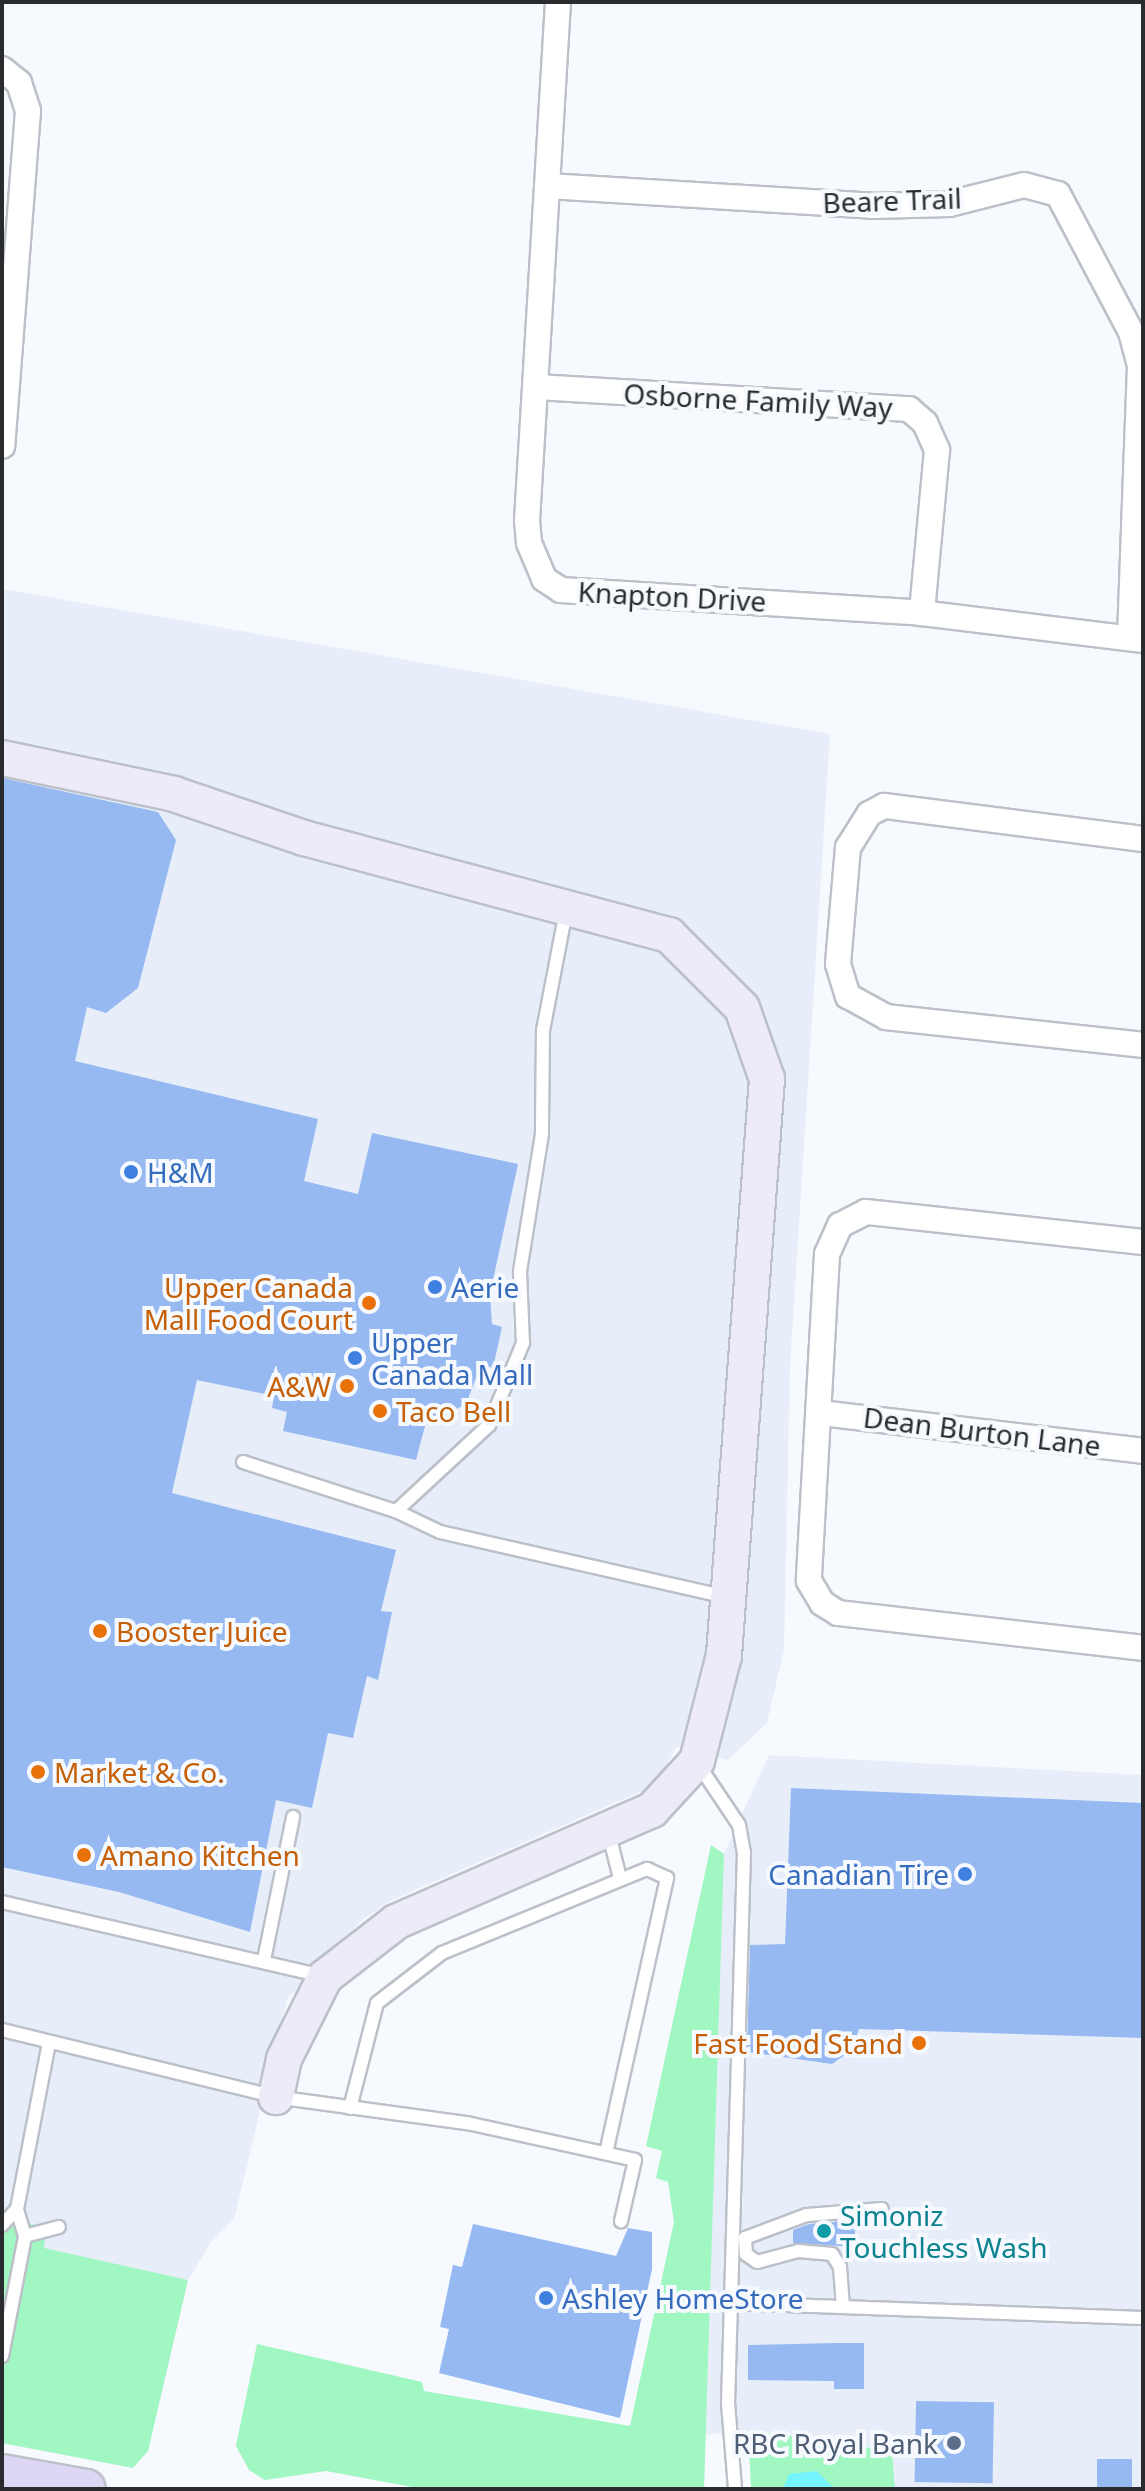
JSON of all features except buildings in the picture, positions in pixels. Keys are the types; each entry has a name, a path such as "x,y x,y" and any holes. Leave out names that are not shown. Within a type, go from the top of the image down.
{"main road":[{"path":"2,2474 86,2489"}],"street":[{"name":"Knapton Drive","path":"558,2 529,543 544,579 561,590 922,613 1136,639"},
{"path":"2,69 19,83 28,106 12,209 2,446"},
{"name":"Beare Trail","path":"548,186 872,206 949,204 1024,185 1058,194 1131,332 1140,365 1136,639"},
{"name":"Osborne Family Way","path":"537,387 909,409 925,423 937,450 922,613"},
{"path":"2,758 174,794 304,838 669,935 742,1008 767,1079 724,1655 697,1761 652,1810 396,1922 325,1977 284,2059 276,2097"},
{"path":"1143,839 884,806 869,814 848,847 838,964 848,996 886,1017 1143,1045"},
{"path":"1143,1242 866,1212 840,1225 827,1254 821,1413 809,1581 822,1603 838,1613 1143,1648"},
{"name":"Dean Burton Lane","path":"821,1413 1143,1451"}],"lane":[{"path":"396,1511 489,1425 523,1343 520,1272 542,1134 543,1030 567,908"},
{"path":"243,1462 396,1511 440,1532 729,1598"},
{"path":"697,1761 739,1825 744,1852 728,2403 735,2489"},
{"path":"264,1960 293,1817"},
{"path":"607,1829 620,1878"},
{"path":"350,2108 377,2003 442,1953 647,1869 667,1878 606,2153"},
{"path":"2,1902 264,1960 325,1977"},
{"path":"2,2030 276,2097 467,2123 635,2160 621,2221"},
{"path":"2,2356 25,2236 17,2209 49,2043"},
{"path":"2,2225 17,2209"},
{"path":"843,2307 840,2267 832,2254 798,2251 757,2262 746,2254 745,2238 807,2215 882,2209"},
{"path":"25,2236 59,2227"},
{"path":"731,2303 1143,2318"}],"shaded area":[{"path":"2,589 830,734 790,1366 784,1649 767,1723 728,1760 676,1747 663,1772 644,1790 390,1901 362,1920 287,1999 234,2219 211,2242 188,2280 148,2451 133,2468 2,2443"},
{"path":"769,1755 1143,1775 1143,2489 895,2489 892,2451 748,2430 705,2435 724,1854"}],"green space":[{"path":"711,1845 724,1854 704,2489 423,2489 326,2471 265,2480 249,2470 236,2446 257,2344 422,2382 424,2391 630,2426 674,2222 668,2182 656,2178 662,2151 646,2146"},
{"path":"2,2218 46,2227 44,2248 188,2280 148,2451 133,2468 2,2443"},
{"path":"748,2430 892,2451 895,2489 751,2489"}],"water":[{"path":"817,2471 835,2489 783,2489 789,2474"}],"place":[{"name":"H&M","path":"131,1172"},
{"name":"Aerie","path":"435,1287"},
{"name":"Upper Canada Mall Food Court","path":"369,1303"},
{"name":"Upper Canada Mall","path":"355,1358"},
{"name":"A&W","path":"347,1386"},
{"name":"Taco Bell","path":"380,1411"},
{"name":"Booster Juice","path":"100,1631"},
{"name":"Market & Co.","path":"38,1772"},
{"name":"Amano Kitchen","path":"84,1855"},
{"name":"Canadian Tire","path":"965,1874"},
{"name":"Fast Food Stand","path":"919,2043"},
{"name":"Simoniz Touchless Wash","path":"824,2231"},
{"name":"Ashley HomeStore","path":"546,2298"},
{"name":"RBC Royal Bank","path":"954,2443"}]}
